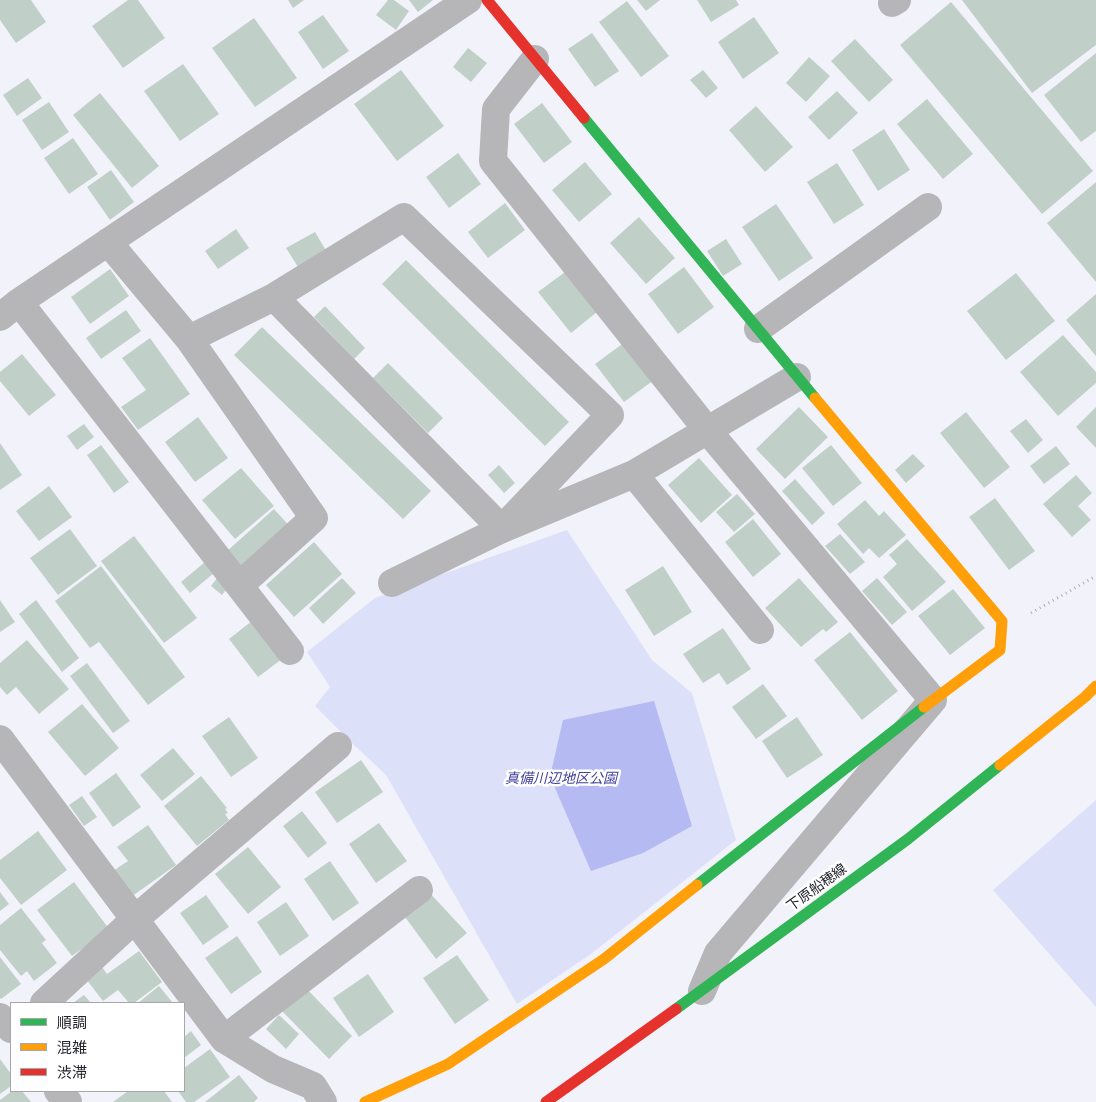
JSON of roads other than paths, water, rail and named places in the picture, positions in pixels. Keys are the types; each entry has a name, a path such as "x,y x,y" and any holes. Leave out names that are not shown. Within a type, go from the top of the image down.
{"street":[{"path":"290,651 240,585 9,309 468,0"},
{"path":"366,1102 448,1064 604,959 933,700 1000,650 1002,621 487,0"},
{"path":"535,60 496,109 493,161 708,431 933,700"},
{"path":"758,329 928,207"},
{"path":"189,339 274,297 404,217 610,415 502,529"},
{"path":"108,242 189,339 314,518 240,585"},
{"path":"274,297 502,529"},
{"path":"392,583 502,529 634,474 798,377"},
{"path":"634,474 760,630"},
{"name":"下原船穂線","path":"546,1102 702,991 908,839 1096,686"},
{"path":"702,991 718,953 933,700"},
{"path":"0,739 224,1039 273,1069 313,1086 323,1102"},
{"path":"45,1002 135,919 338,746"},
{"path":"224,1039 419,890"},
{"path":"0,1017 10,1029"},
{"path":"59,1092 68,1102"}],"water":[{"path":"654,701 692,826 643,853 591,871 555,788 552,768 563,720"}],"park label":[{"name":"真備川辺地区公園","path":"561,779"}]}
